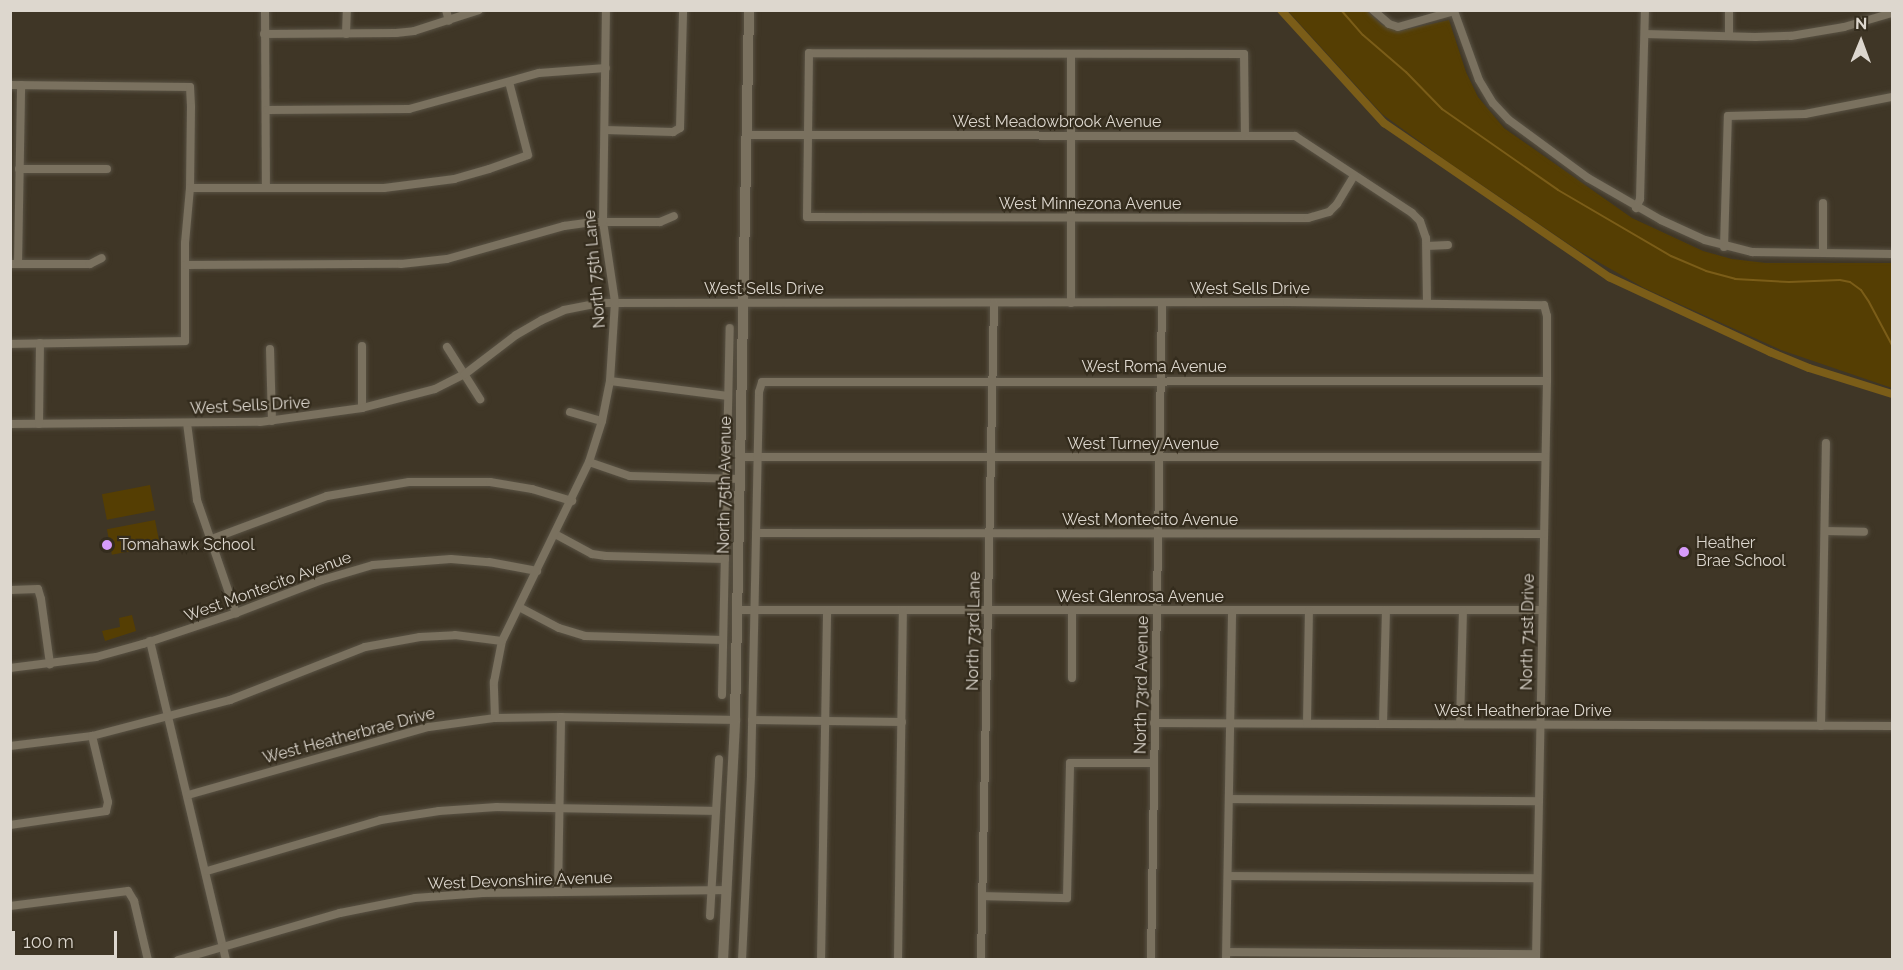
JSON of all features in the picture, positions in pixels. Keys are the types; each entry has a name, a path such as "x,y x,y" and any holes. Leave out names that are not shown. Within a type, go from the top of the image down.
{"main road":[{"name":"North 75th Avenue","path":"723,960 735,720 749,10"}],"street":[{"path":"265,10 266,187"},
{"path":"346,10 346,34"},
{"path":"446,10 449,21"},
{"path":"264,34 396,33 449,21 479,10"},
{"name":"North 75th Lane","path":"495,718 494,682 502,641 589,462 602,421 610,381 615,302 603,222 606,10"},
{"path":"605,130 673,132 680,128 683,10"},
{"path":"1373,10 1389,24 1398,27 1454,10 1475,72 1486,93 1503,114 1515,126 1588,178 1636,208 1724,247 1770,253 1893,254"},
{"path":"1636,208 1640,199 1645,10"},
{"path":"1728,36 1730,10"},
{"path":"1645,34 1791,36 1844,27 1893,14"},
{"path":"808,135 809,53 1244,54 1245,135"},
{"path":"1071,55 1071,303"},
{"path":"267,110 410,110 539,73 606,68"},
{"path":"190,189 418,185 454,179 528,155 509,82"},
{"path":"10,85 190,87 190,189 185,265 185,340 10,344"},
{"path":"21,85 20,169 14,264 90,264 102,258"},
{"path":"1724,247 1728,116 1805,114 1893,97"},
{"name":"West Meadowbrook Avenue","path":"747,135 1295,136 1413,213 1424,228 1427,246 1427,303"},
{"name":"West Minnezona Avenue","path":"808,135 807,217 1317,216 1337,204 1354,176"},
{"path":"20,169 107,169"},
{"path":"1823,203 1823,253"},
{"path":"185,265 401,264 447,259 564,226 603,222 660,222 674,216"},
{"path":"1427,246 1448,245"},
{"name":"West Sells Drive","path":"10,424 273,421 362,408 435,389 465,375 516,335 542,320 585,305 615,302 1544,305"},
{"name":"North 73rd Lane","path":"981,960 994,303"},
{"name":"North 73rd Avenue","path":"1151,960 1162,303"},
{"name":"North 71st Drive","path":"1536,957 1547,381 1547,316 1544,305"},
{"name":"North 75th Avenue","path":"722,695 730,328"},
{"path":"39,424 40,343"},
{"path":"362,345 362,408"},
{"path":"447,347 480,399"},
{"path":"270,349 273,421"},
{"path":"610,381 728,396"},
{"name":"West Roma Avenue","path":"762,382 1547,381"},
{"name":"North 75th Avenue","path":"742,960 752,720 759,392 762,382"},
{"path":"570,412 602,421"},
{"path":"187,423 197,500 236,614"},
{"path":"1821,726 1826,443"},
{"name":"West Turney Avenue","path":"741,457 1545,457"},
{"path":"589,462 630,476 740,479"},
{"path":"209,540 327,496 409,482 490,482 532,489 572,501"},
{"path":"1825,531 1864,532"},
{"name":"West Montecito Avenue","path":"756,533 1544,534"},
{"path":"555,534 592,554 725,559"},
{"name":"West Montecito Avenue","path":"10,668 96,657 150,642 236,614 322,580 373,565 452,559 489,562 537,571"},
{"path":"10,590 38,589 50,664"},
{"path":"519,607 560,628 585,636 723,640"},
{"name":"West Glenrosa Avenue","path":"737,610 1542,610"},
{"path":"821,960 827,610"},
{"path":"897,960 903,610"},
{"path":"1383,724 1386,610"},
{"path":"1072,611 1072,678"},
{"path":"1232,611 1227,956 1536,957"},
{"path":"1307,723 1309,611"},
{"path":"1460,724 1462,611"},
{"path":"10,746 92,736 230,700 365,647 420,637 455,635 502,641"},
{"path":"150,642 207,871 226,960"},
{"path":"558,892 561,717"},
{"name":"West Heatherbrae Drive","path":"188,795 429,727 495,718 735,720"},
{"path":"752,720 902,722"},
{"name":"West Heatherbrae Drive","path":"1154,723 1893,726"},
{"path":"10,825 106,811 108,802 92,736"},
{"path":"710,916 719,759"},
{"path":"982,896 1067,898 1070,763 1154,763"},
{"path":"1229,799 1539,801"},
{"path":"207,871 381,820 440,811 559,808 717,811"},
{"path":"1228,876 1537,878"},
{"name":"West Devonshire Avenue","path":"178,960 340,912 415,898 473,893 726,890"},
{"path":"10,906 128,891 135,901 148,960"}],"shaded area":[{"path":"1288,11 1367,11 1382,25 1400,31 1449,20 1466,72 1478,97 1504,128 1632,218 1703,251 1732,259 1766,263 1892,263 1892,388 1781,350 1644,288 1579,251 1382,114"},
{"path":"150,485 155,511 107,520 102,494"},
{"path":"155,520 160,546 112,555 107,529"},
{"path":"132,615 136,631 105,641 102,631 120,627 119,618"}],"waterway":[{"path":"1281,10 1384,123 1609,277 1770,352 1809,368 1892,394"},
{"path":"1341,10 1363,35 1406,72 1442,109 1558,190 1671,256 1706,271 1735,279 1850,282 1861,290 1892,345"}],"place":[{"name":"Tomahawk School","path":"107,545"},
{"name":"Heather Brae School","path":"1684,552"}]}
